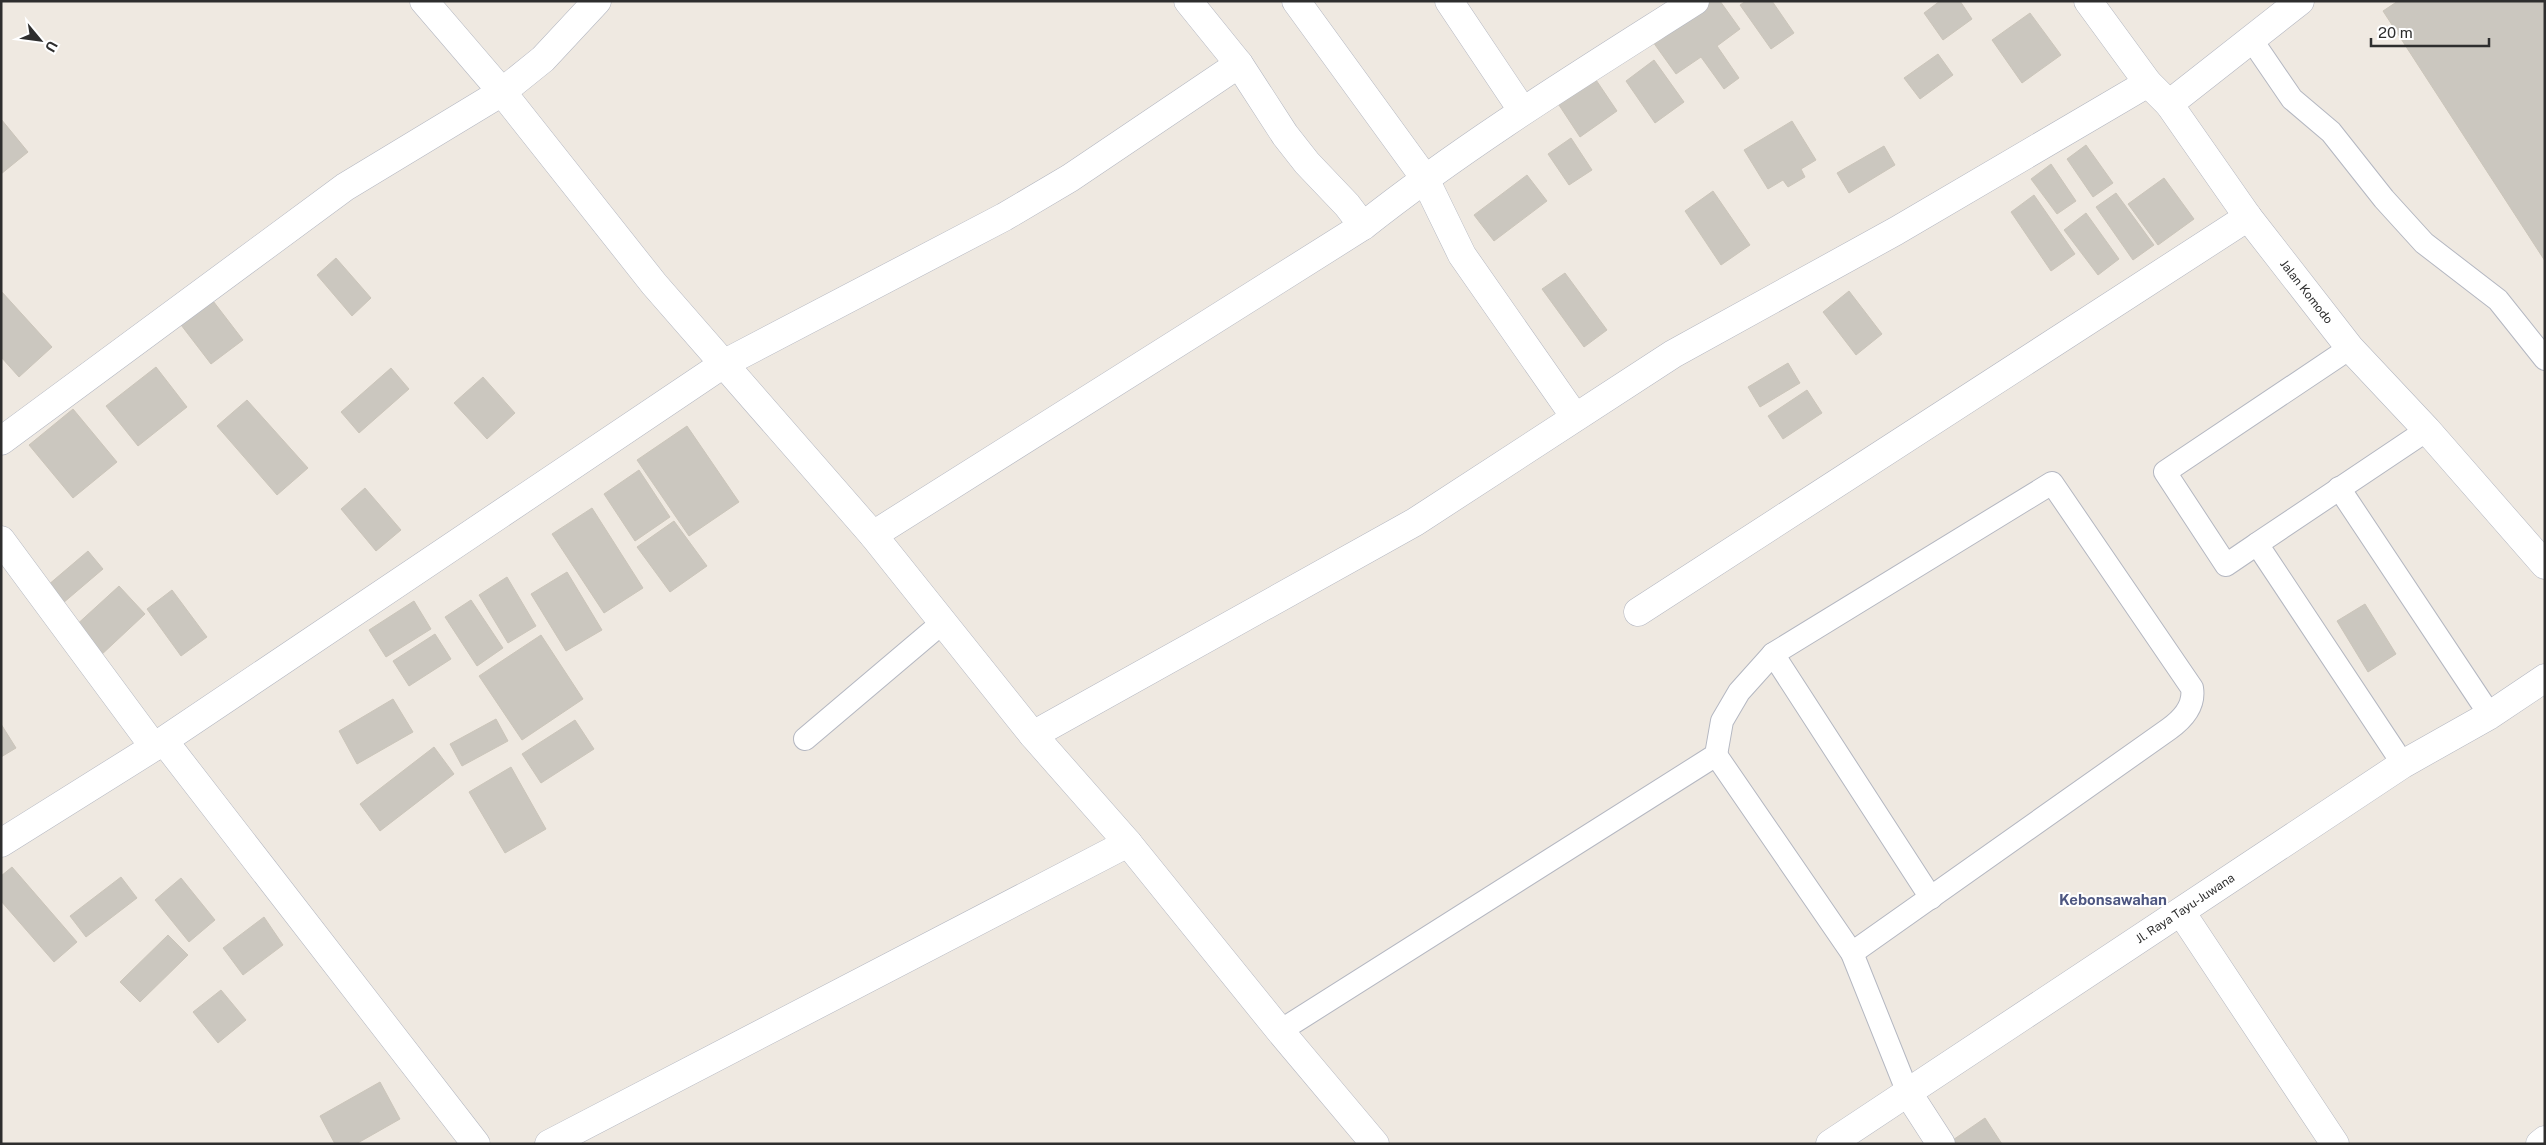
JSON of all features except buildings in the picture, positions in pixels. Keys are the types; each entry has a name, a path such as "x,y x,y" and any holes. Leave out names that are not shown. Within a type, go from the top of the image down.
{"street":[{"path":"424,1 502,92 654,284 725,363 873,535 1033,735 1128,843 1280,1031 1375,1144"},
{"path":"1,441 345,187 502,92 544,59 597,1"},
{"path":"1188,1 1239,64 1285,135 1347,205 1363,226"},
{"path":"1296,1 1424,177 1462,254 1575,417"},
{"path":"1449,1 1522,110"},
{"path":"873,535 1363,226 1424,177 1522,110 1695,1"},
{"name":"Jalan Komodo","path":"2088,1 2148,83 2169,104 2248,217 2350,348 2427,430 2545,565"},
{"path":"2169,104 2300,1"},
{"path":"1,843 159,744 725,363 1012,212 1070,178 1239,64"},
{"path":"1033,735 1415,522 1673,354 1896,231 2148,83"},
{"path":"1638,612 2248,217"},
{"path":"1,540 159,744 476,1144"},
{"name":"Jl. Raya Tayu-Juwana","path":"1830,1144 2403,764 2490,715 2545,678"},
{"path":"548,1144 1128,843"},
{"path":"2181,912 2335,1144"},
{"path":"1908,1092 1941,1144"},
{"path":"2540,1144 2545,1140"}],"lane":[{"path":"2250,39 2292,98 2330,132 2384,199 2417,235 2498,300 2545,359"},
{"path":"2350,348 2165,472 2226,565 2427,430"},
{"path":"1852,954 2181,720 2189,708 2193,696 2192,688 2052,483 1773,654 1739,692 1722,721 1716,755 1852,954 1908,1092"},
{"path":"2339,488 2490,715"},
{"path":"2257,544 2403,764"},
{"path":"805,739 942,623"},
{"path":"1773,654 1931,898"},
{"path":"1280,1031 1716,755"}],"district":[{"name":"Kebonsawahan","path":"2113,900"}]}
